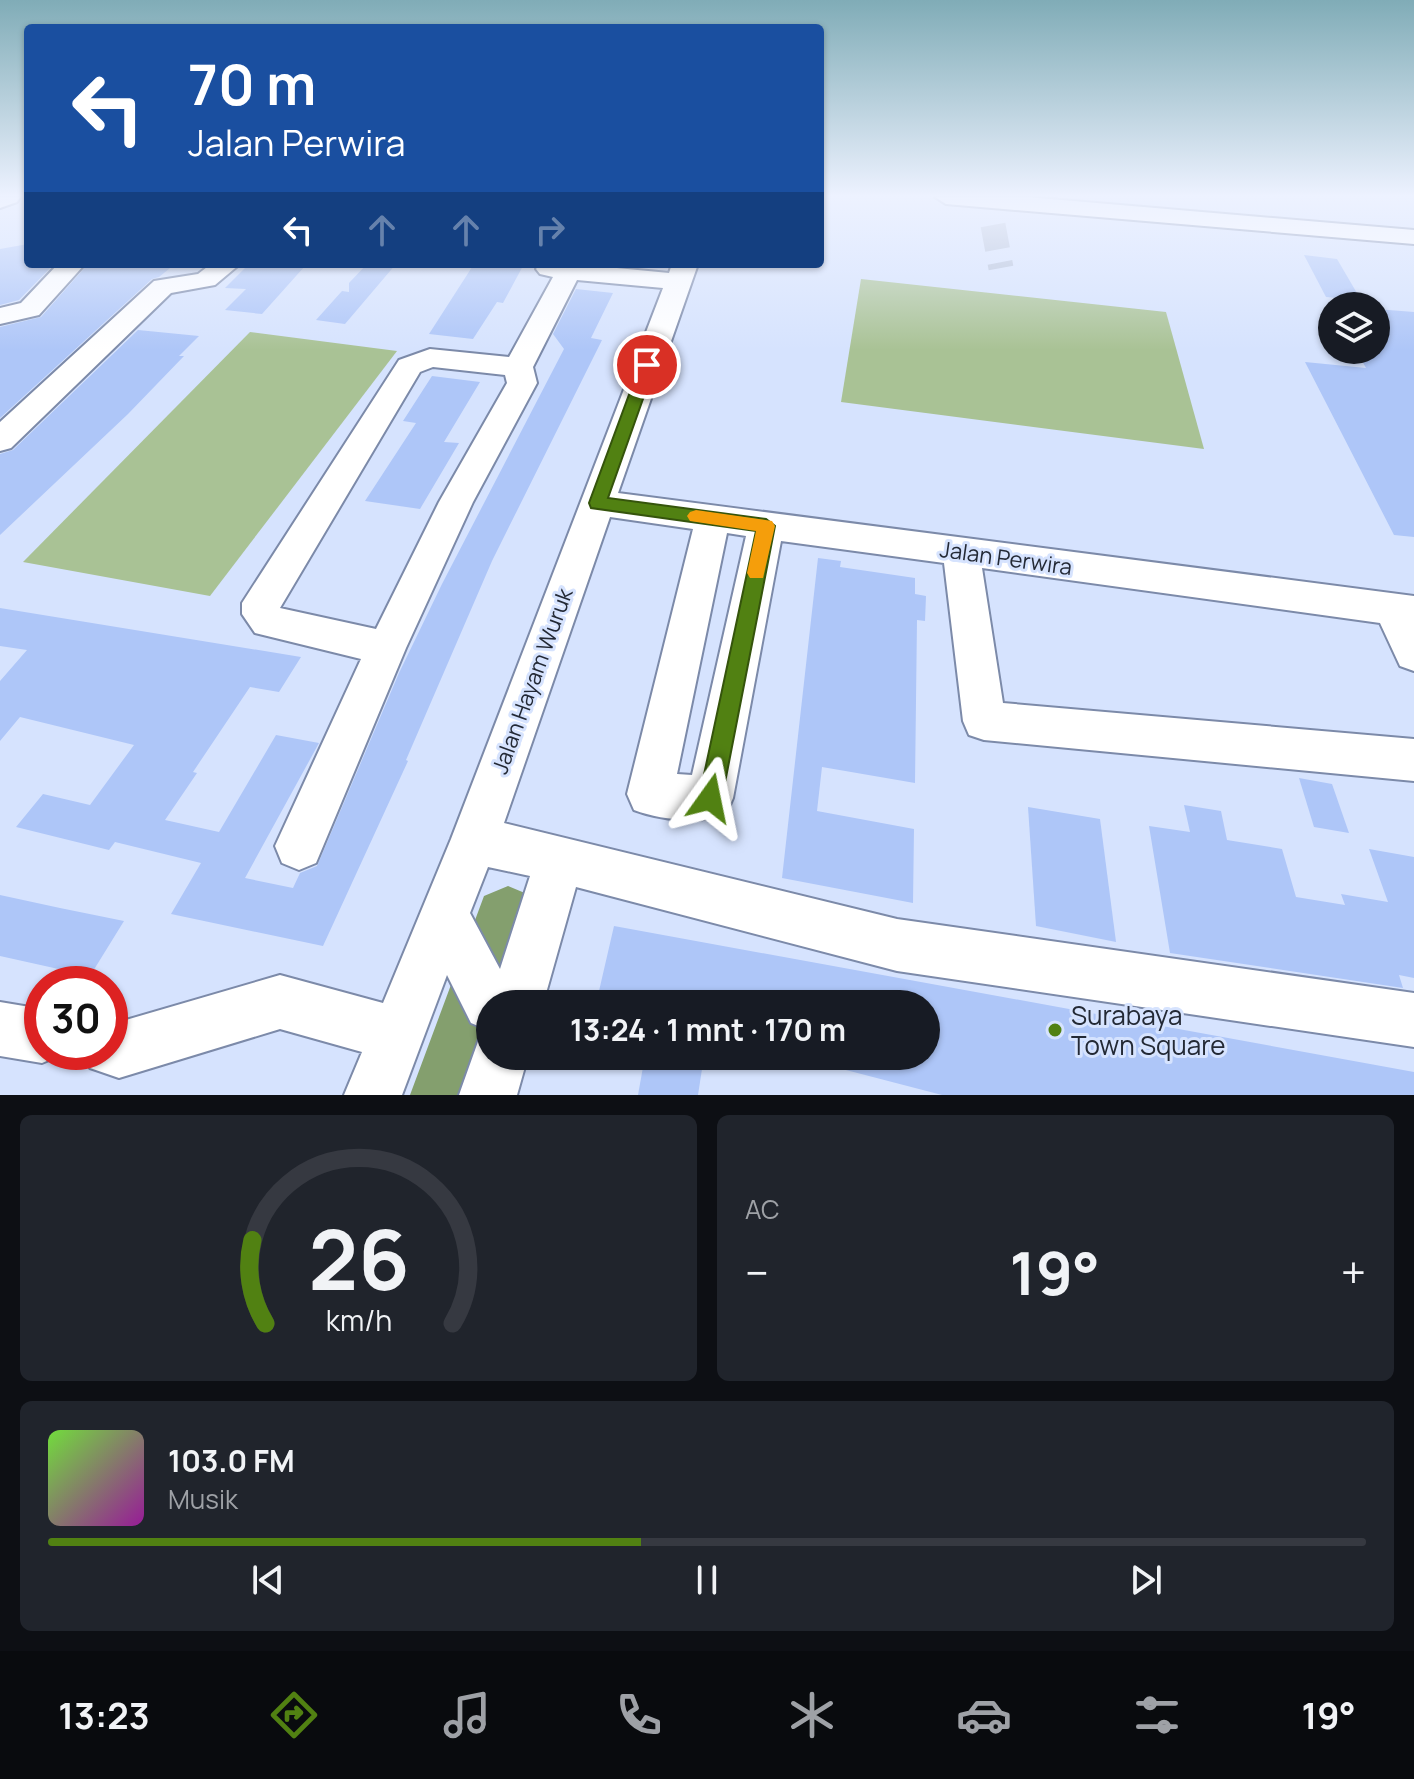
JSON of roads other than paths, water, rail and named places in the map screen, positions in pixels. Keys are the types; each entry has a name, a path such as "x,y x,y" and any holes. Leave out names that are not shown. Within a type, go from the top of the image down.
{"street":[{"path":"0,316 30,309 68,268"},
{"path":"0,440 163,287 206,280 222,268"},
{"path":"299,846 386,648 456,502 522,383 518,367 561,268 681,273"},
{"name":"Jalan Hayam Wuruk","path":"373,1095 474,840 681,273"},
{"path":"386,648 269,622 261,614 261,603 409,366 430,358 518,367"},
{"name":"Jalan Perwira","path":"598,503 1404,611"},
{"path":"713,519 650,794 710,798 766,526"},
{"path":"961,552 984,721 1414,760"},
{"path":"1404,611 1414,654"},
{"path":"474,840 897,945 1414,1020"},
{"path":"520,990 560,859"},
{"path":"443,914 483,990"},
{"path":"128,1047 280,1002 397,1034"},
{"path":"0,1029 24,1033"},
{"path":"488,1095 496,1070"}],"waterway":[{"path":"448,1095 508,920"}],"tunnel":[{"path":"997,248 1001,268"}],"place":[{"name":"Surabaya Town Square","path":"1055,1030"}]}
